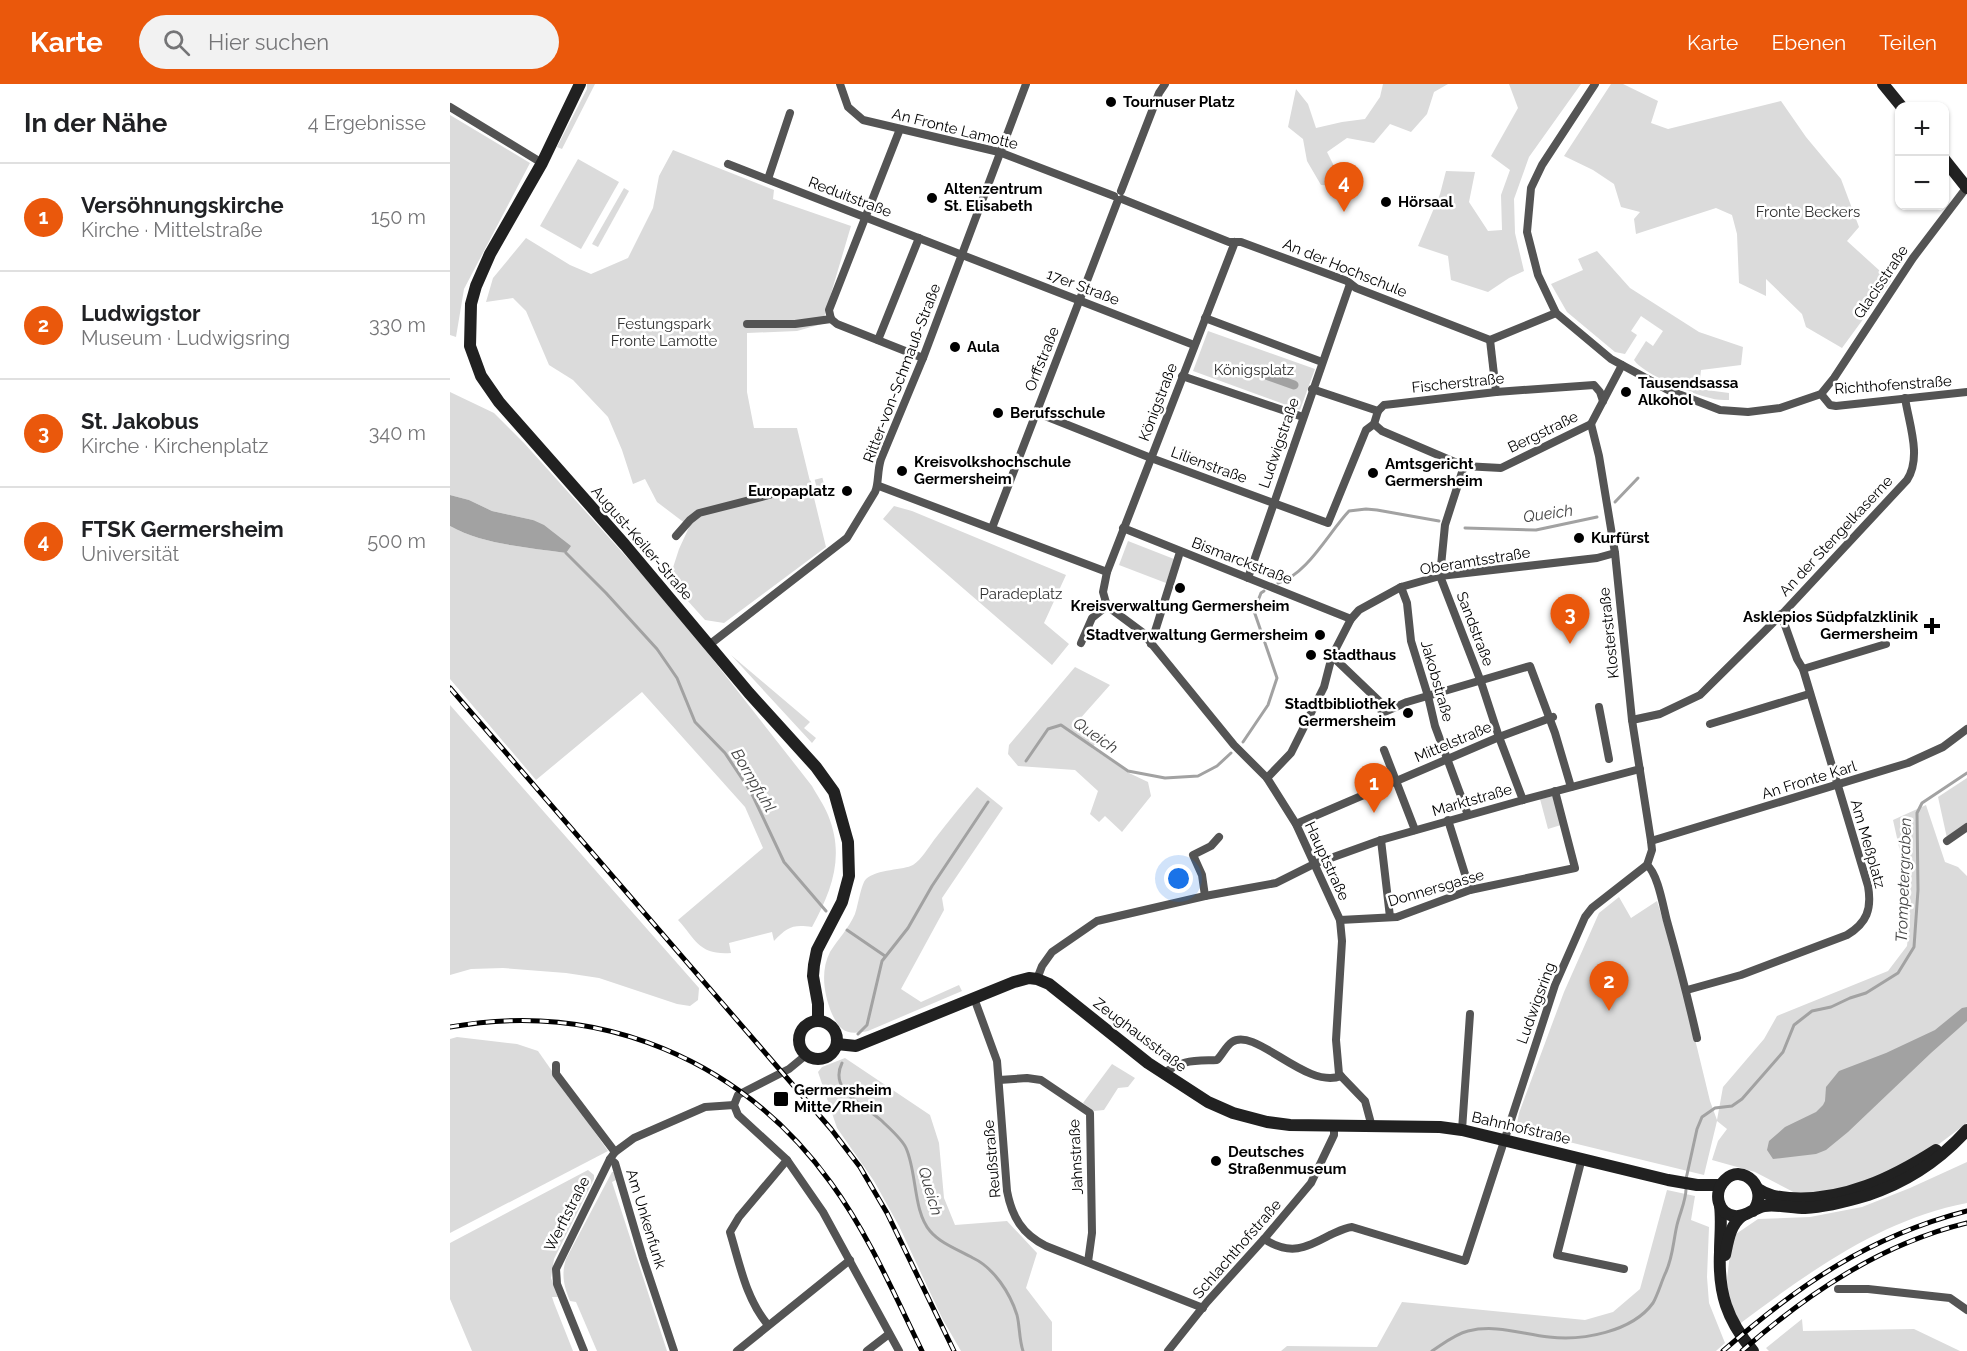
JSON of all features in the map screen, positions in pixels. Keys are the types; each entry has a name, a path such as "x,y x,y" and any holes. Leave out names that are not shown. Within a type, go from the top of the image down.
{"street":[{"name":"August-Keiler-Straße","path":"580,84 542,163 490,254 474,292 469,330 470,346 485,383 505,408 834,792 848,842 849,876 842,902 817,950 813,976 818,1004 818,1020"},
{"name":"An Fronte Lamotte","path":"840,84 848,107 863,120 999,152 1119,196"},
{"name":"Ritter-von-Schmauß-Straße","path":"710,645 845,540 879,486 878,470 923,358 1026,84"},
{"name":"Orffstraße","path":"992,528 1159,93 1165,84"},
{"path":"1496,392 1490,340 1556,313 1538,275 1527,232 1531,188 1542,165 1595,84"},
{"path":"1883,84 1898,102"},
{"path":"450,107 542,163"},
{"path":"768,179 790,113"},
{"path":"900,129 829,310 831,319 837,324 923,358"},
{"name":"Reduitstraße","path":"728,164 962,256"},
{"path":"1949,165 1967,187"},
{"name":"Glacisstraße","path":"1821,394 1834,378 1913,258 1967,187"},
{"name":"An der Hochschule","path":"1119,196 1229,242 1241,242 1490,340"},
{"path":"878,340 919,238"},
{"name":"Königstraße","path":"1107,606 1103,592 1107,572 1235,242"},
{"name":"17er Straße","path":"962,256 1194,345"},
{"name":"Ludwigstraße","path":"1248,578 1272,503 1350,284"},
{"name":"Richthofenstraße","path":"1556,313 1611,359 1668,390 1720,410 1748,412 1767,410 1821,394 1830,405 1836,405 1967,392"},
{"path":"1205,318 1322,362"},
{"path":"747,324 795,324 831,319"},
{"path":"1591,424 1622,365"},
{"path":"1182,376 1303,417"},
{"name":"Fischerstraße","path":"1378,411 1384,405 1496,392 1594,385 1600,392 1602,401"},
{"path":"1312,389 1378,411 1374,424"},
{"name":"An der Stengelkaserne","path":"1632,720 1660,714 1700,695 1893,497 1912,472 1914,452 1905,398"},
{"name":"Lilienstraße","path":"1035,412 1151,458 1328,523 1366,430 1374,424"},
{"name":"Bergstraße","path":"1374,424 1382,431 1464,466 1501,468 1591,424"},
{"name":"Klosterstraße","path":"1591,424 1599,456 1615,553 1632,720 1652,841 1651,856 1647,865"},
{"name":"Sandstraße","path":"1464,466 1445,525 1440,576 1523,800"},
{"path":"879,486 1107,572"},
{"path":"676,537 694,516 769,495"},
{"name":"Bismarckstraße","path":"1123,528 1351,619"},
{"path":"1151,644 1180,552"},
{"name":"Oberamtsstraße","path":"1267,778 1291,753 1324,687 1332,657 1351,619 1359,610 1401,587 1440,576 1597,558 1615,553"},
{"name":"Jakobstraße","path":"1401,587 1407,603 1411,641 1435,726 1468,815"},
{"path":"1081,643 1092,618 1107,606"},
{"name":"Hauptstraße","path":"1107,606 1138,629 1233,745 1267,778 1296,824 1340,920 1342,941 1336,1059 1341,1076"},
{"name":"Am Meßplatz","path":"1687,990 1741,975 1847,935 1865,921 1870,901 1868,886 1803,669 1797,659 1781,614"},
{"path":"1803,669 1886,644"},
{"path":"1332,657 1379,701 1382,713 1428,696 1531,669 1543,669"},
{"path":"1531,669 1553,718 1571,787"},
{"path":"1710,724 1809,694"},
{"path":"1600,711 1609,759"},
{"name":"Mittelstraße","path":"1296,824 1499,737 1553,718"},
{"name":"An Fronte Karl","path":"1652,841 1922,757 1943,747 1967,729"},
{"path":"1383,750 1415,830"},
{"name":"Marktstraße","path":"1037,979 1042,966 1052,952 1097,921 1276,883 1314,864 1381,840 1640,769"},
{"name":"Donnersgasse","path":"1340,920 1397,917 1470,890 1575,868 1555,791"},
{"path":"1449,820 1470,890"},
{"path":"1947,841 1967,827"},
{"path":"1205,897 1202,875 1193,855 1211,846 1219,837"},
{"path":"1381,840 1390,918"},
{"path":"1647,865 1653,874 1687,990 1697,1038"},
{"name":"Ludwigsring","path":"1264,1239 1282,1249 1293,1249 1308,1246 1347,1227 1352,1227 1465,1261 1555,985 1585,917 1592,908 1647,865"},
{"path":"842,1045 833,1028 818,1020 807,1024 799,1033 799,1045 806,1055 811,1058 824,1058 842,1045 862,1044 1021,980 1037,979"},
{"name":"Zeughausstraße","path":"1037,979 1055,989 1164,1074 1208,1102 1233,1113 1267,1122 1334,1127"},
{"name":"Reußstraße","path":"974,998 996,1053 1007,1191 1016,1222 1035,1240 1203,1308"},
{"path":"1462,1130 1470,1014"},
{"path":"1164,1074 1182,1062 1217,1060 1232,1042 1241,1039 1257,1044 1296,1067 1322,1078 1331,1080 1341,1076 1365,1101 1372,1127"},
{"path":"806,1055 789,1069 738,1095 734,1105 738,1115 787,1161 823,1212 899,1351"},
{"path":"556,1065 556,1074 612,1155"},
{"name":"Jahnstraße","path":"999,1080 1027,1078 1041,1080 1090,1113 1092,1233 1088,1262"},
{"name":"Am Unkenfunk","path":"674,1351 612,1155 634,1138 705,1107 734,1105"},
{"name":"Bahnhofstraße","path":"1334,1127 1440,1127 1462,1130 1668,1180 1721,1185 1728,1178 1740,1175 1751,1179 1758,1189 1776,1197 1805,1199 1838,1195 1867,1187 1913,1164 1967,1129"},
{"name":"Schlachthofstraße","path":"1168,1351 1311,1183 1334,1135 1334,1127"},
{"name":"Bahnhofstraße","path":"1694,1184 1719,1202 1729,1215 1747,1214 1762,1206 1807,1208 1840,1203 1871,1194 1919,1172 1941,1156 1967,1129"},
{"name":"Werftstraße","path":"584,1351 557,1284 556,1269 612,1155"},
{"path":"1582,1158 1557,1255 1624,1269"},
{"path":"768,1325 750,1298 730,1232 739,1217 787,1161"},
{"path":"1721,1185 1719,1202 1720,1280 1723,1297 1730,1320 1753,1351"},
{"path":"1720,1280 1731,1230 1736,1220 1747,1214 1759,1201 1758,1189"},
{"path":"737,1351 850,1260"},
{"path":"1839,1289 1868,1289 1950,1298 1967,1310"},
{"path":"867,1351 889,1334"}],"green space":[{"path":"587,84 595,84 562,149 557,147 587,89"},
{"path":"1383,84 1448,84 1434,92 1427,114 1411,132 1390,124 1374,143 1347,138 1327,152 1344,186 1321,185 1307,161 1303,139 1288,127 1296,89 1308,104 1316,128 1365,119 1380,97"},
{"path":"1509,84 1581,84 1529,157 1514,199 1515,233 1524,271 1488,292 1451,280 1448,256 1418,246 1440,194 1446,171 1475,172 1469,202 1488,231 1502,230 1501,195 1510,170 1491,156 1518,108"},
{"name":"Fronte Beckers","path":"1611,84 1623,84 1658,101 1651,123 1668,129 1781,101 1806,137 1841,179 1859,227 1847,241 1891,281 1842,348 1806,327 1802,314 1766,279 1766,296 1739,283 1737,234 1732,215 1716,208 1636,234 1634,219 1640,212 1621,207 1614,184 1593,170 1564,156"},
{"path":"450,115 530,163 464,289 456,337 450,335"},
{"name":"Festungspark Fronte Lamotte","path":"673,150 774,190 773,199 851,226 822,324 797,331 747,333 747,392 754,428 797,428 826,547 724,623 705,620 669,580 679,549 691,523 686,524 657,502 645,479 633,484 608,417 573,380 549,365 526,311 513,298 486,302 493,278 526,238 570,265 591,274 628,258 653,208 659,176"},
{"path":"578,159 619,182 581,249 540,226"},
{"path":"624,188 629,191 598,247 592,244"},
{"path":"1597,251 1630,288 1699,332 1743,347 1741,365 1701,370 1699,389 1729,393 1729,400 1715,399 1692,392 1657,377 1639,365 1634,360 1646,341 1653,346 1663,331 1641,316 1631,331 1637,335 1625,354 1615,352 1567,312 1551,284 1583,270 1578,259"},
{"name":"Königsplatz","path":"1208,331 1315,369 1300,410 1193,371"},
{"path":"450,392 494,413 524,443 675,611 812,786 826,811 833,830 836,859 830,886 812,927 791,928 774,941 772,932 729,943 731,953 720,953 705,949 678,920 763,848 745,807 642,692 536,780 450,679 450,526 492,541 566,553 533,520 492,511 469,500 450,495"},
{"name":"Paradeplatz","path":"894,506 912,511 1066,575 1044,623 1069,644 1052,665 883,519"},
{"path":"1128,541 1174,559 1166,583 1119,565"},
{"path":"731,655 810,722 804,728 816,738 812,743"},
{"path":"1075,667 1110,685 1078,721 1100,738 1092,748 1129,773 1148,782 1151,796 1122,832 1105,816 1099,822 1090,814 1098,791 1075,770 1018,766 1008,754 1009,745"},
{"path":"450,705 699,988 698,1000 690,1006 677,1004 599,978 566,973 503,968 471,969 450,975"},
{"path":"1967,778 1967,826 1947,838 1938,797"},
{"path":"977,787 1003,808 942,898 944,910 901,989 921,1002 959,985 962,991 868,1031 855,1033 842,1029 829,1007 824,983 825,967 830,952 855,914 864,882 877,873 909,867 916,863"},
{"path":"1554,796 1561,825 1548,829 1540,799"},
{"path":"1926,805 1945,862 1958,867 1967,876 1967,1123 1935,1147 1866,1184 1803,1197 1755,1172 1712,1160 1718,1141 1727,1129 1717,1121 1704,1175 1516,1129 1519,1113 1564,992 1599,913 1619,897 1631,918 1657,901 1678,969 1710,1101 1717,1120 1723,1087 1764,1039 1777,1016 1888,971 1907,946 1910,918 1893,820"},
{"path":"457,1037 517,1044 538,1051 608,1151 450,1233 450,1039"},
{"path":"845,1058 930,1115 939,1143 944,1198 955,1225 1007,1221 1037,1253 1026,1288 1052,1322 1052,1351 961,1351 943,1320 899,1226 874,1181 837,1128 818,1072 822,1067"},
{"path":"1112,1064 1135,1078 1128,1087 1118,1088 1104,1110 1094,1111 1083,1103"},
{"path":"1967,1162 1967,1203 1935,1211 1874,1235 1818,1268 1738,1325 1730,1308 1727,1279 1731,1246 1736,1234 1758,1219 1810,1217 1862,1207"},
{"path":"588,1170 594,1175 594,1179 554,1259 551,1278 558,1297 552,1297 573,1351 472,1351 450,1299 450,1243"},
{"path":"612,1172 616,1180 612,1182 667,1351 597,1351 576,1302 570,1301 566,1290 563,1275 566,1259"},
{"path":"1667,1190 1695,1196 1691,1220 1709,1227 1707,1277 1709,1303 1725,1343 1716,1351 1281,1351 1287,1346 1377,1347 1402,1302 1585,1320 1613,1312 1640,1289"},
{"path":"1802,1319 1803,1331 1914,1329 1960,1351 1769,1351 1766,1348"}],"shaded area":[{"path":"450,495 469,500 492,511 533,520 544,525 571,546 566,553 506,544 463,532 450,526"},
{"path":"1967,1007 1967,1021 1826,1150 1816,1154 1773,1159 1767,1150 1769,1141 1785,1127 1816,1112 1823,1105 1826,1087 1839,1071 1886,1053 1935,1030 1962,1008"}],"waterway":[{"path":"1255,371 1294,385"},
{"name":"Queich","path":"1615,502 1638,478"},
{"name":"Queich","path":"1278,583 1289,578 1308,562 1349,511 1377,510 1439,521"},
{"name":"Queich","path":"1465,528 1536,530 1597,517"},
{"name":"Bornpfuhl","path":"566,553 657,649 677,678 695,722 725,753 751,792 784,862 826,911"},
{"name":"Queich","path":"1243,742 1268,705 1277,678 1254,611 1264,591"},
{"name":"Queich","path":"1026,761 1048,729 1061,725 1128,771 1165,778 1198,776 1217,766 1231,753"},
{"name":"Trompetergraben","path":"1686,1179 1697,1129 1702,1117 1715,1108 1732,1106 1742,1099 1783,1052 1794,1025 1812,1011 1831,1007 1866,993 1898,973 1914,947 1918,890 1917,813 1922,803 1967,773"},
{"name":"Queich","path":"858,1034 867,1025 882,961 908,928 932,886 988,802"},
{"name":"Bornpfuhl","path":"847,930 885,956"},
{"name":"Queich","path":"842,1063 839,1073 844,1089 882,1121 906,1148 921,1213 930,1231 945,1243 981,1262 1006,1290 1017,1315 1023,1351"},
{"name":"Trompetergraben","path":"1432,1351 1458,1334 1478,1329 1499,1329 1562,1338 1591,1336 1620,1328 1633,1321 1653,1303 1668,1268 1686,1186"}],"tunnel":[{"path":"769,495 826,481"}],"railway":[{"path":"450,688 831,1129 860,1167 887,1213 954,1351"},
{"path":"450,1027 506,1021 561,1023 613,1032 664,1049 711,1072 755,1103 795,1140 831,1183 869,1244 922,1351"},
{"path":"1723,1351 1808,1284 1837,1266 1898,1234 1967,1211"},
{"path":"1742,1351 1793,1309 1875,1257 1935,1232 1967,1223"}],"place":[{"name":"Tournuser Platz","path":"1111,102"},
{"name":"Altenzentrum St. Elisabeth","path":"932,198"},
{"name":"Hörsaal","path":"1386,202"},
{"name":"FTSK Germersheim","path":"1344,212"},
{"name":"Aula","path":"955,347"},
{"name":"Tausendsassa Alkohol","path":"1626,392"},
{"name":"Berufsschule","path":"998,413"},
{"name":"Kreisvolkshochschule Germersheim","path":"902,471"},
{"name":"Amtsgericht Germersheim","path":"1373,473"},
{"name":"Europaplatz","path":"847,491"},
{"name":"Kurfürst","path":"1579,538"},
{"name":"Kreisverwaltung Germersheim","path":"1180,588"},
{"name":"Asklepios Südpfalzklinik Germersheim","path":"1932,626"},
{"name":"Stadtverwaltung Germersheim","path":"1320,635"},
{"name":"St. Jakobus","path":"1570,644"},
{"name":"Stadthaus","path":"1311,655"},
{"name":"Stadtbibliothek Germersheim","path":"1408,713"},
{"name":"Versöhnungskirche","path":"1374,813"},
{"name":"Ludwigstor","path":"1609,1011"},
{"name":"Germersheim Mitte/Rhein","path":"781,1099"},
{"name":"Deutsches Straßenmuseum","path":"1216,1161"}]}
